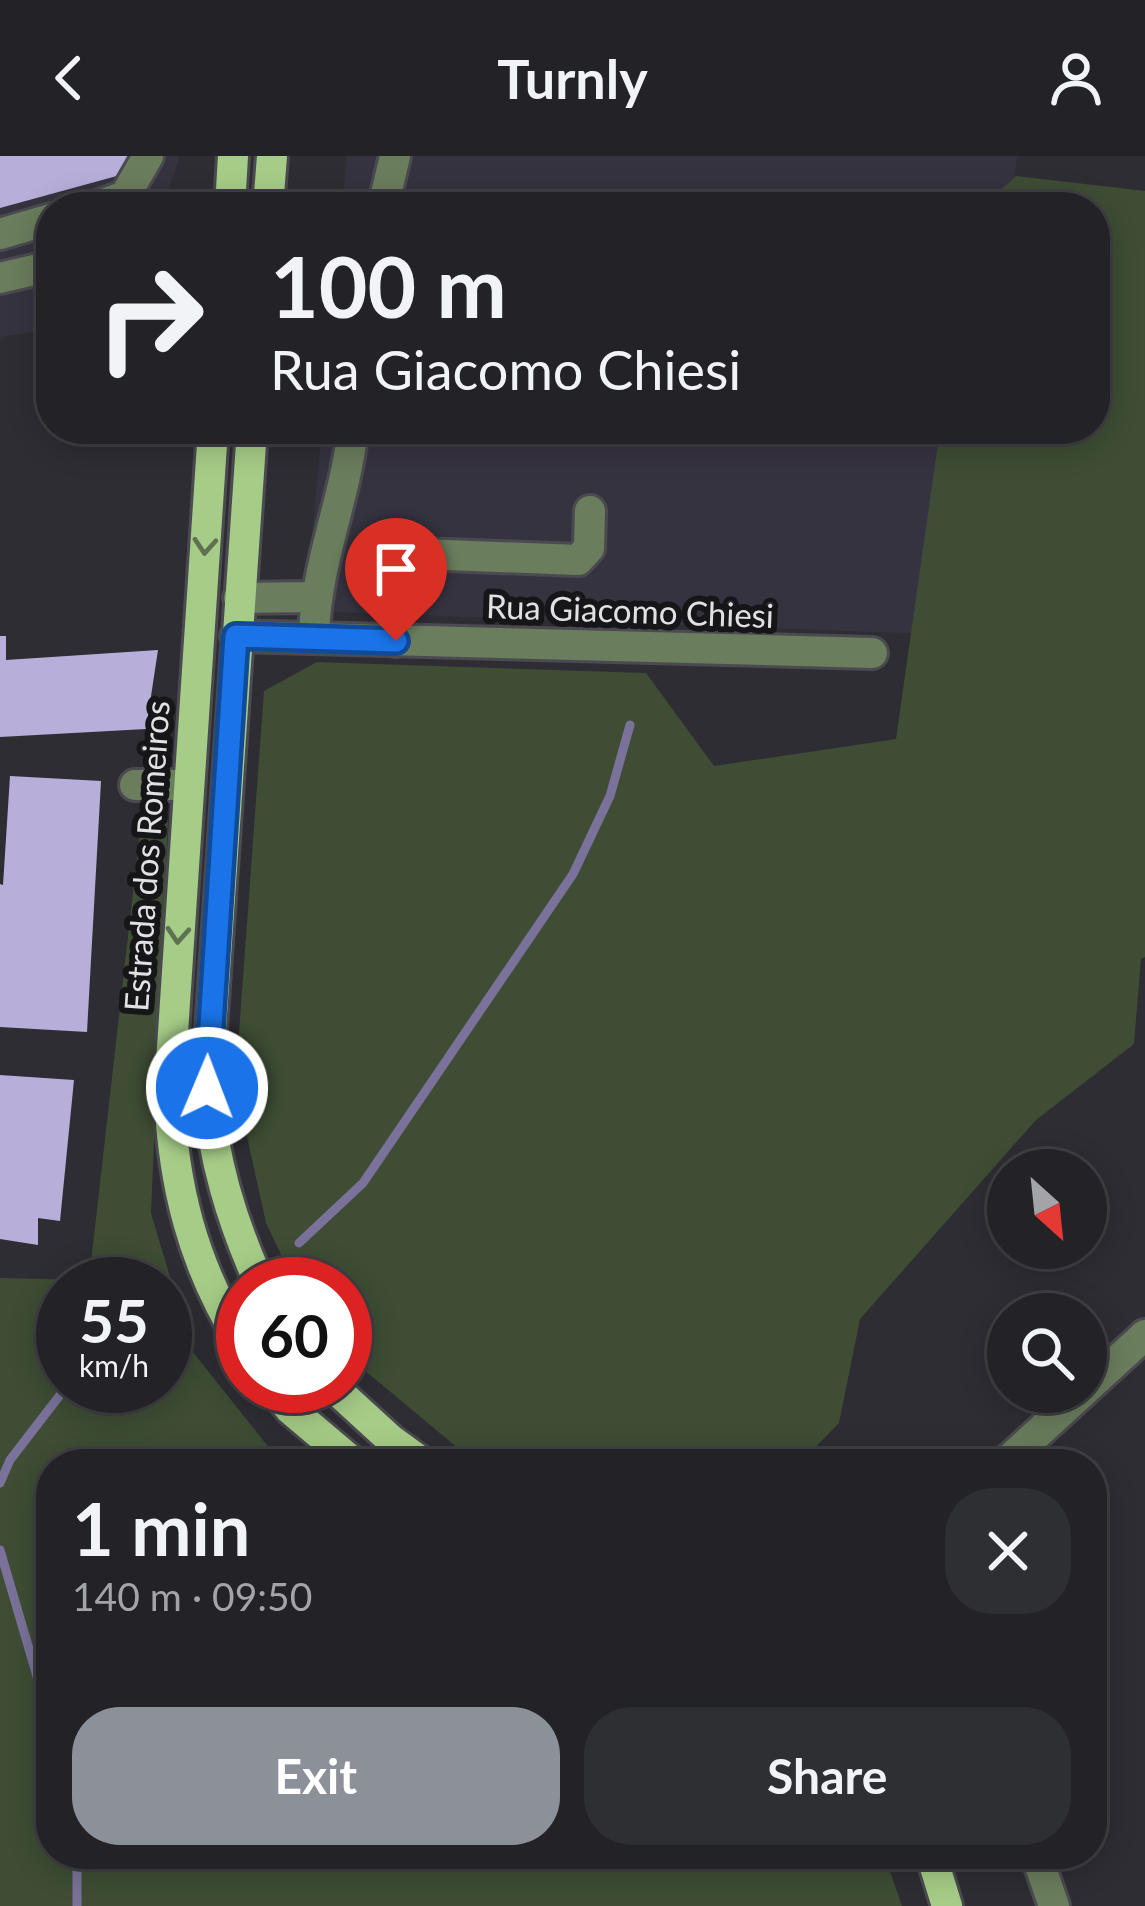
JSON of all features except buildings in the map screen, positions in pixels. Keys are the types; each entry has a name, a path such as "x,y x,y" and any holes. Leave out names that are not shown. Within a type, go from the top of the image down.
{"main road":[{"path":"231,192 233,156"},
{"path":"269,192 272,156"},
{"name":"Estrada dos Romeiros","path":"213,444 171,1034 171,1144 193,1249 216,1298"},
{"path":"248,1257 222,1186 207,1088 250,444"},
{"path":"295,1413 337,1449"},
{"path":"362,1413 403,1449"},
{"path":"936,1869 947,1906"}],"lane":[{"path":"129,192 148,156"},
{"path":"385,192 395,156"},
{"path":"0,234 36,224"},
{"path":"0,278 36,270"},
{"path":"314,638 315,597 352,444"},
{"path":"396,641 393,587 404,561 421,554 578,560 589,548 590,511"},
{"path":"239,598 315,597"},
{"name":"Rua Giacomo Chiesi","path":"236,636 872,653"},
{"path":"135,785 188,785"},
{"path":"1107,1370 1145,1335"},
{"path":"1020,1449 1060,1413"},
{"path":"1041,1869 1054,1906"}],"shaded area":[{"path":"0,156 180,156 167,192 36,192 36,331 0,337"},
{"path":"347,156 1017,156 1012,192 343,192"},
{"path":"321,444 979,444 955,635 305,611"}],"green space":[{"path":"1016,176 1145,191 1145,957 1141,959 1134,1044 1036,1120 1010,1149 987,1149 987,1175 860,1319 839,1423 814,1449 459,1449 372,1376 372,1257 282,1257 266,1223 246,1132 238,1046 264,691 317,662 646,673 714,766 896,739 938,444 1110,444 1110,192 998,192"},
{"path":"142,813 168,818 151,1213 164,1257 92,1257"},
{"path":"0,1278 36,1279 36,1413 192,1413 192,1351 216,1381 216,1413 241,1413 270,1449 36,1449 36,1869 889,1869 902,1906 0,1906"}],"waterway":[{"path":"299,1243 363,1183 573,874 610,796 630,725"},
{"path":"0,1483 10,1460 46,1413"},
{"path":"0,1550 36,1673"},
{"path":"77,1869 77,1906"}],"route":[{"path":"207,1088 236,636 396,641"}]}
